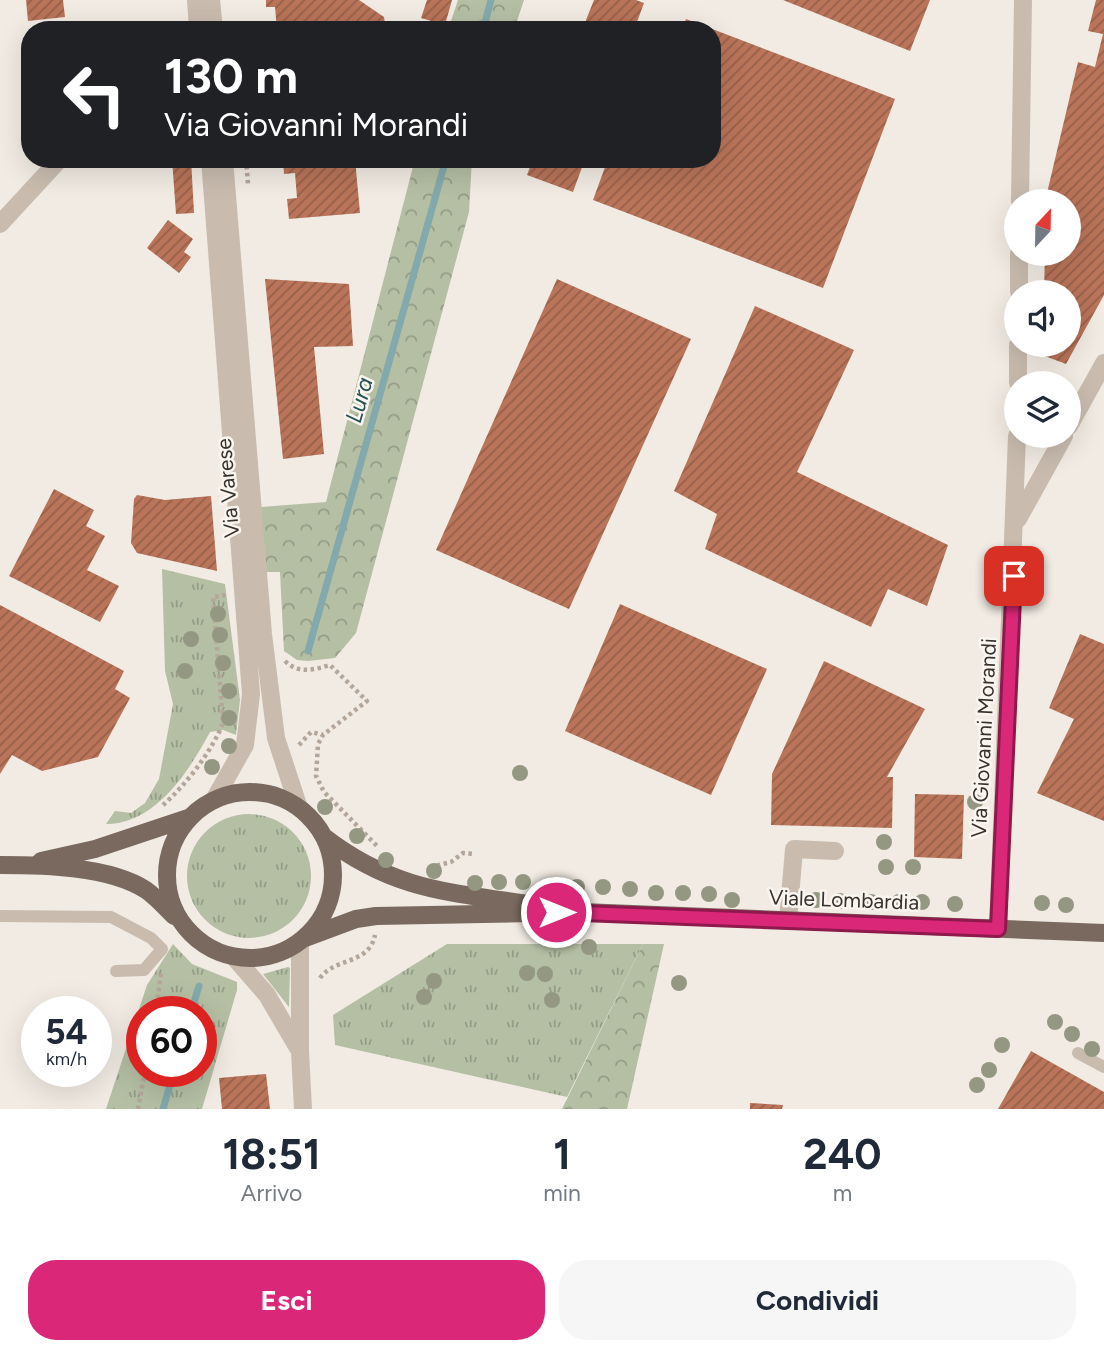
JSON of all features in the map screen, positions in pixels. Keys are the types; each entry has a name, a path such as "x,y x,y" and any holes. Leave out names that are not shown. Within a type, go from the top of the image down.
{"main road":[{"path":"0,865 24,865 119,877 148,891 203,944 234,957 266,957 302,940 319,922 331,895 332,865 324,837 299,808 286,801 258,793 215,800 191,817 95,849 24,865"},
{"path":"180,920 168,891 166,874 173,843 191,817"},
{"name":"Viale Lombardia","path":"324,837 366,866 418,887 582,912"},
{"name":"Viale Lombardia","path":"302,940 356,919 376,916 582,912 1104,933"}],"street":[{"path":"196,0 197,21"},
{"path":"211,0 213,21"},
{"path":"1020,189 1023,0"},
{"path":"0,224 52,168"},
{"name":"Via Varese","path":"211,168 251,694 245,745 215,800"},
{"name":"Via Varese","path":"225,168 263,635 278,748 299,808"},
{"path":"1081,404 1104,363"},
{"path":"1016,522 1017,448"},
{"name":"Via Giovanni Morandi","path":"998,929 1016,522 1057,448"},
{"path":"788,920 794,849 835,851"},
{"path":"302,940 300,1051 303,1109"},
{"path":"234,957 258,983 300,1051"}],"lane":[{"path":"0,916 111,917 151,938 162,949 144,970 116,971"},
{"path":"1078,1053 1104,1068"}],"path":[{"path":"279,656 292,668 312,671 330,665 367,701 323,735 318,744 316,776 324,792 381,850"},
{"path":"297,752 306,734 311,732 323,735"},
{"path":"156,810 174,794 218,736"},
{"path":"422,865 431,868 451,862 463,853 474,855"},
{"path":"316,985 328,968 365,953 374,941 375,926"},
{"path":"138,1109 142,1087"}],"green space":[{"path":"458,0 524,0 517,21 451,21"},
{"path":"413,168 471,168 469,212 356,633 335,658 297,660 284,651 280,572 265,572 261,507 326,502"},
{"path":"162,569 225,584 240,700 236,735 223,730 210,732 192,763 169,793 140,815 124,822 106,824 115,811 131,813 145,803 159,779 173,704 165,671"},
{"path":"249,814 273,819 293,832 306,852 311,876 306,900 293,920 273,933 249,938 225,933 205,920 192,900 187,876 192,852 205,832 225,819"},
{"path":"173,944 192,964 237,982 217,1058 217,996 143,996 147,985"},
{"path":"447,944 643,944 567,1097 335,1045 333,1015"},
{"path":"643,944 664,944 627,1109 562,1109"},
{"path":"290,968 289,1007 263,974"},
{"path":"126,1049 126,1087 208,1087 202,1109 106,1109"}],"building":[{"path":"26,0 63,0 65,17 28,21"},
{"path":"266,0 359,0 384,17 385,21 276,21 275,7 266,7"},
{"path":"427,0 452,0 446,21 421,18"},
{"path":"594,0 636,0 644,3 637,21 586,21"},
{"path":"783,0 930,0 910,51"},
{"path":"1096,0 1104,0 1104,295 1081,337 1081,280 1044,280 1045,266 1082,266 1082,189 1048,189 1078,62 1095,67 1103,34 1088,31"},
{"path":"721,32 895,99 823,288 593,200 605,168 721,168"},
{"path":"173,168 192,168 194,213 176,214"},
{"path":"284,168 356,168 360,213 289,219 287,199 297,198 295,173 284,174"},
{"path":"530,168 582,168 573,192 527,175"},
{"path":"168,220 193,239 184,252 191,257 179,273 147,248"},
{"path":"265,279 349,284 353,346 314,347 324,454 283,459"},
{"path":"557,279 691,339 569,609 436,550"},
{"path":"755,306 854,350 797,472 948,545 927,606 888,589 871,627 705,549 717,514 674,491"},
{"path":"1047,357 1070,357 1066,364"},
{"path":"54,489 94,510 86,526 105,536 87,570 119,586 100,622 9,576"},
{"path":"137,495 165,500 211,496 217,571 137,553 131,543 134,499"},
{"path":"620,604 767,669 711,795 565,731"},
{"path":"0,605 124,671 115,689 130,698 98,757 42,771 12,755 0,774"},
{"path":"1080,634 1104,644 1104,821 1037,793 1074,719 1049,708"},
{"path":"824,661 925,709 887,777 893,777 892,828 771,825 772,774"},
{"path":"915,794 964,795 962,859 914,857"},
{"path":"1031,1051 1104,1092 1104,1109 998,1109"},
{"path":"266,1074 270,1109 222,1109 219,1078"},
{"path":"750,1103 783,1105 782,1109 750,1109"}],"waterway":[{"name":"Lura","path":"485,21 491,0"},
{"name":"Lura","path":"308,651 443,168"},
{"name":"Lura","path":"196,996 199,986"},
{"name":"Lura","path":"163,1109 169,1087"}],"route":[{"path":"556,912 998,929 1014,576"}]}
